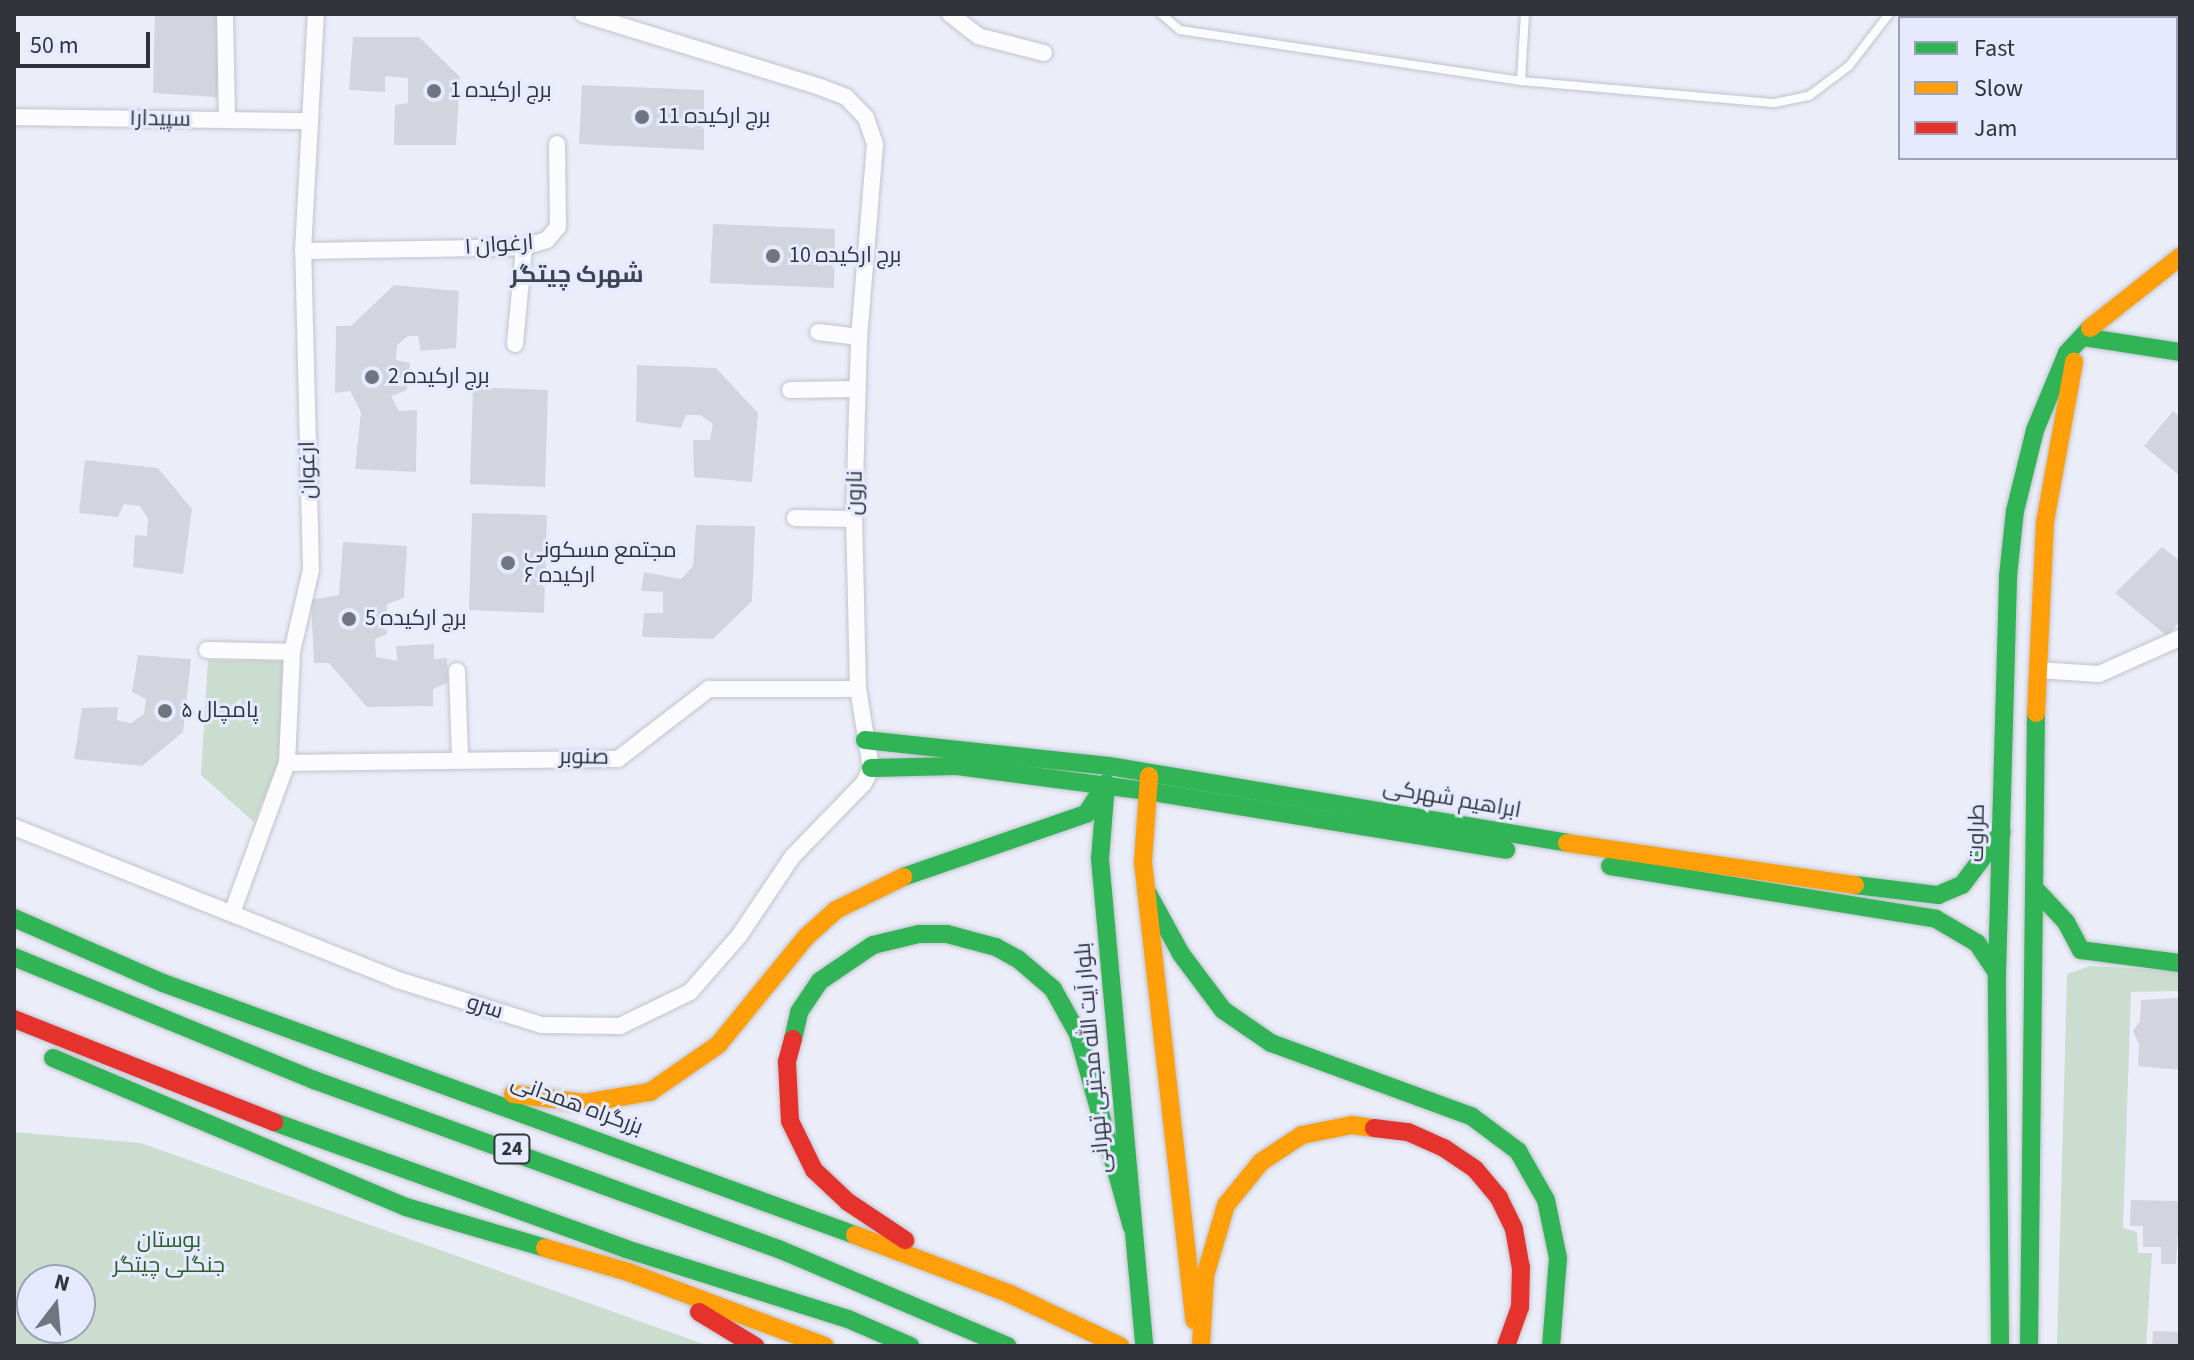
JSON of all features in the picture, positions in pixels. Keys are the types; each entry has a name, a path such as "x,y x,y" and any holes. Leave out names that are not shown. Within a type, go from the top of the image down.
{"main road":[{"name":"طراوت","path":"2000,1346 1995,1172 1997,973 2009,554 2023,475 2053,383 2067,353 2105,312 2180,257"},
{"name":"طراوت","path":"2029,1346 2037,670 2050,485 2071,373 2083,337"},
{"path":"2083,337 2180,352"},
{"path":"2003,693 2036,695"},
{"name":"ابراهیم شهرکی","path":"865,740 1109,766 1148,781 1915,915 1955,926 1977,943 1997,973"},
{"name":"ابراهیم شهرکی","path":"871,768 957,766 1105,785 1148,781 1906,893 1938,895 1962,885 1981,866 2002,832"},
{"name":"بلوار آیت الله مجتبی تهرانی","path":"1109,766 1100,859 1144,1346"},
{"path":"1148,781 1146,890 1199,1346"},
{"path":"417,1073 530,1098 584,1103 650,1092 718,1045 806,937 836,910 928,864 1086,814 1105,785"},
{"path":"1102,824 1123,817 1145,830"},
{"path":"1146,890 1181,954 1235,1018 1271,1043 1471,1116 1518,1151 1546,1200 1558,1258 1551,1346"},
{"path":"2036,890 2066,922 2081,950 2180,963"},
{"name":"بزرگراه همدانی","path":"14,918 163,983 417,1073 1010,1294 1120,1346"},
{"path":"1010,1294 890,1232 848,1202 814,1170 790,1121 787,1062 799,1012 820,981 853,954 896,938 947,934 996,947 1039,976 1067,1010 1078,1034 1132,1227"},
{"name":"24","path":"14,957 314,1080 603,1181 781,1250 1007,1346"},
{"path":"14,1019 166,1083 626,1249 848,1319 910,1346"},
{"path":"28,1047 406,1207 628,1272 825,1346"},
{"path":"1199,1346 1206,1323 1205,1276 1226,1205 1261,1162 1302,1135 1352,1125 1408,1132 1444,1148 1475,1169 1499,1198 1514,1229 1521,1267 1520,1307 1506,1346"},
{"path":"1995,1172 2031,1172"},
{"path":"628,1272 755,1346"}],"street":[{"path":"225,14 227,120"},
{"name":"ارغوان","path":"232,913 287,763 292,652 311,570 303,251 307,121 316,14"},
{"name":"نارون","path":"583,14 820,87 846,97 866,118 875,144 859,337 854,519 858,689 871,768"},
{"path":"950,14 978,36 1044,53"},
{"name":"سپیدار۱","path":"14,117 307,121"},
{"name":"ارغوان ۱","path":"303,251 524,247 547,240 558,227 557,144"},
{"path":"515,344 524,247"},
{"path":"818,332 859,337"},
{"path":"790,390 858,389"},
{"path":"795,518 854,519"},
{"path":"2037,670 2099,674 2180,638"},
{"path":"207,650 292,652"},
{"path":"457,671 460,758"},
{"name":"صنوبر","path":"287,763 460,758 618,759 709,689 858,689"},
{"name":"سرو","path":"14,827 395,979 542,1025 620,1026 690,992 739,936 792,857 864,783 871,768"}],"lane":[{"path":"1161,14 1180,30 1521,81 1775,103 1809,96 1849,66 1889,14"},
{"path":"1521,81 1525,14"}],"green space":[{"path":"208,660 285,661 279,761 254,822 201,775"},
{"path":"2090,966 2180,971 2180,991 2131,992 2123,1228 2137,1232 2138,1253 2152,1253 2146,1346 2057,1344 2067,974"},
{"name":"بوستان جنگلی چیتگر","path":"14,1132 141,1143 709,1346 14,1346"}],"building":[{"path":"155,14 220,14 217,97 153,93"},
{"name":"برج ارکیده 1","path":"353,37 419,37 460,77 456,145 394,145 395,105 408,103 408,78 385,76 385,92 349,90"},
{"name":"برج ارکیده 11","path":"582,85 704,90 704,150 579,144"},
{"name":"برج ارکیده 10","path":"713,224 835,229 834,288 710,283"},
{"name":"برج ارکیده 2","path":"394,285 459,291 456,348 421,351 418,336 408,336 397,345 396,360 410,363 407,390 391,396 399,411 417,410 416,472 355,469 361,412 350,391 335,393 336,326 351,326"},
{"path":"637,365 716,368 758,413 752,482 694,477 693,440 710,440 713,424 700,415 686,415 681,428 636,422"},
{"path":"473,387 548,390 545,487 470,484"},
{"path":"2173,411 2180,417 2180,476 2144,446"},
{"path":"85,460 158,468 192,509 183,574 133,567 135,535 147,536 148,519 140,506 124,504 118,517 79,513"},
{"name":"مجتمع مسکونی ارکیده ۶","path":"472,513 547,515 544,613 469,610"},
{"path":"696,525 755,526 752,601 713,639 642,637 644,613 663,613 663,592 641,591 644,572 681,579 693,566"},
{"name":"برج ارکیده 5","path":"343,542 407,546 404,598 387,604 387,634 375,639 376,657 397,661 396,646 434,644 434,659 447,658 448,683 433,689 433,706 367,707 329,663 314,663 311,600 339,595"},
{"path":"2162,547 2180,561 2180,621 2167,636 2115,593"},
{"name":"پامچال ۵","path":"138,655 191,659 183,732 142,766 74,759 82,708 118,707 117,720 131,723 144,714 146,699 132,692"},
{"path":"2180,998 2180,1070 2138,1066 2139,1045 2133,1031 2140,1021 2141,1000"},
{"path":"2131,1200 2180,1201 2176,1264 2161,1264 2161,1247 2143,1247 2143,1226 2130,1226"},
{"path":"2153,1331 2180,1332 2180,1346 2152,1346"}],"traffic: fast":[{"path":"2000,1346 1997,973 2008,576 2015,511 2035,430 2067,353 2090,328"},
{"path":"2083,337 2180,352"},
{"path":"2029,1346 2036,713"},
{"path":"865,740 1109,766 1567,843"},
{"path":"871,768 957,766 1147,791 1506,850"},
{"path":"1106,783 1100,859 1144,1346"},
{"path":"903,877 1086,814 1105,785"},
{"path":"1855,885 1938,895 1962,885 2002,832"},
{"path":"1610,866 1936,919 1977,943 1997,973"},
{"path":"1146,890 1181,954 1223,1010 1271,1043 1471,1116 1518,1151 1546,1200 1558,1258 1551,1346"},
{"path":"2036,890 2066,922 2081,950 2180,963"},
{"path":"14,918 163,983 855,1235"},
{"path":"793,1039 799,1012 820,981 873,945 919,934 947,934 996,947 1018,959 1053,989 1078,1034 1132,1227"},
{"path":"14,957 314,1080 781,1250 1007,1346"},
{"path":"53,1058 406,1207 545,1248"},
{"path":"274,1122 626,1249 848,1319 910,1346"}],"traffic: slow":[{"path":"2090,328 2180,257"},
{"path":"2036,713 2045,522 2074,362"},
{"path":"1149,776 1143,862 1194,1320"},
{"path":"1567,843 1855,885"},
{"path":"513,1094 584,1103 650,1092 718,1045 806,937 836,910 903,877"},
{"path":"1201,1346 1205,1276 1226,1205 1261,1162 1302,1135 1352,1125 1374,1128"},
{"path":"855,1235 1010,1294 1120,1346"},
{"path":"545,1248 628,1272 825,1346"}],"traffic: jam":[{"path":"14,1019 274,1122"},
{"path":"793,1039 787,1062 790,1121 814,1170 848,1202 905,1240"},
{"path":"1374,1128 1408,1132 1444,1148 1475,1169 1499,1198 1514,1229 1521,1267 1520,1307 1506,1346"},
{"path":"699,1312 755,1346"}],"place":[{"name":"برج ارکیده 1","path":"434,91"},
{"name":"برج ارکیده 11","path":"642,117"},
{"name":"برج ارکیده 10","path":"773,256"},
{"name":"برج ارکیده 2","path":"372,377"},
{"name":"مجتمع مسکونی ارکیده ۶","path":"508,563"},
{"name":"برج ارکیده 5","path":"349,619"},
{"name":"پامچال ۵","path":"165,711"}],"district":[{"name":"شهرک چیتگر","path":"577,275"}]}
